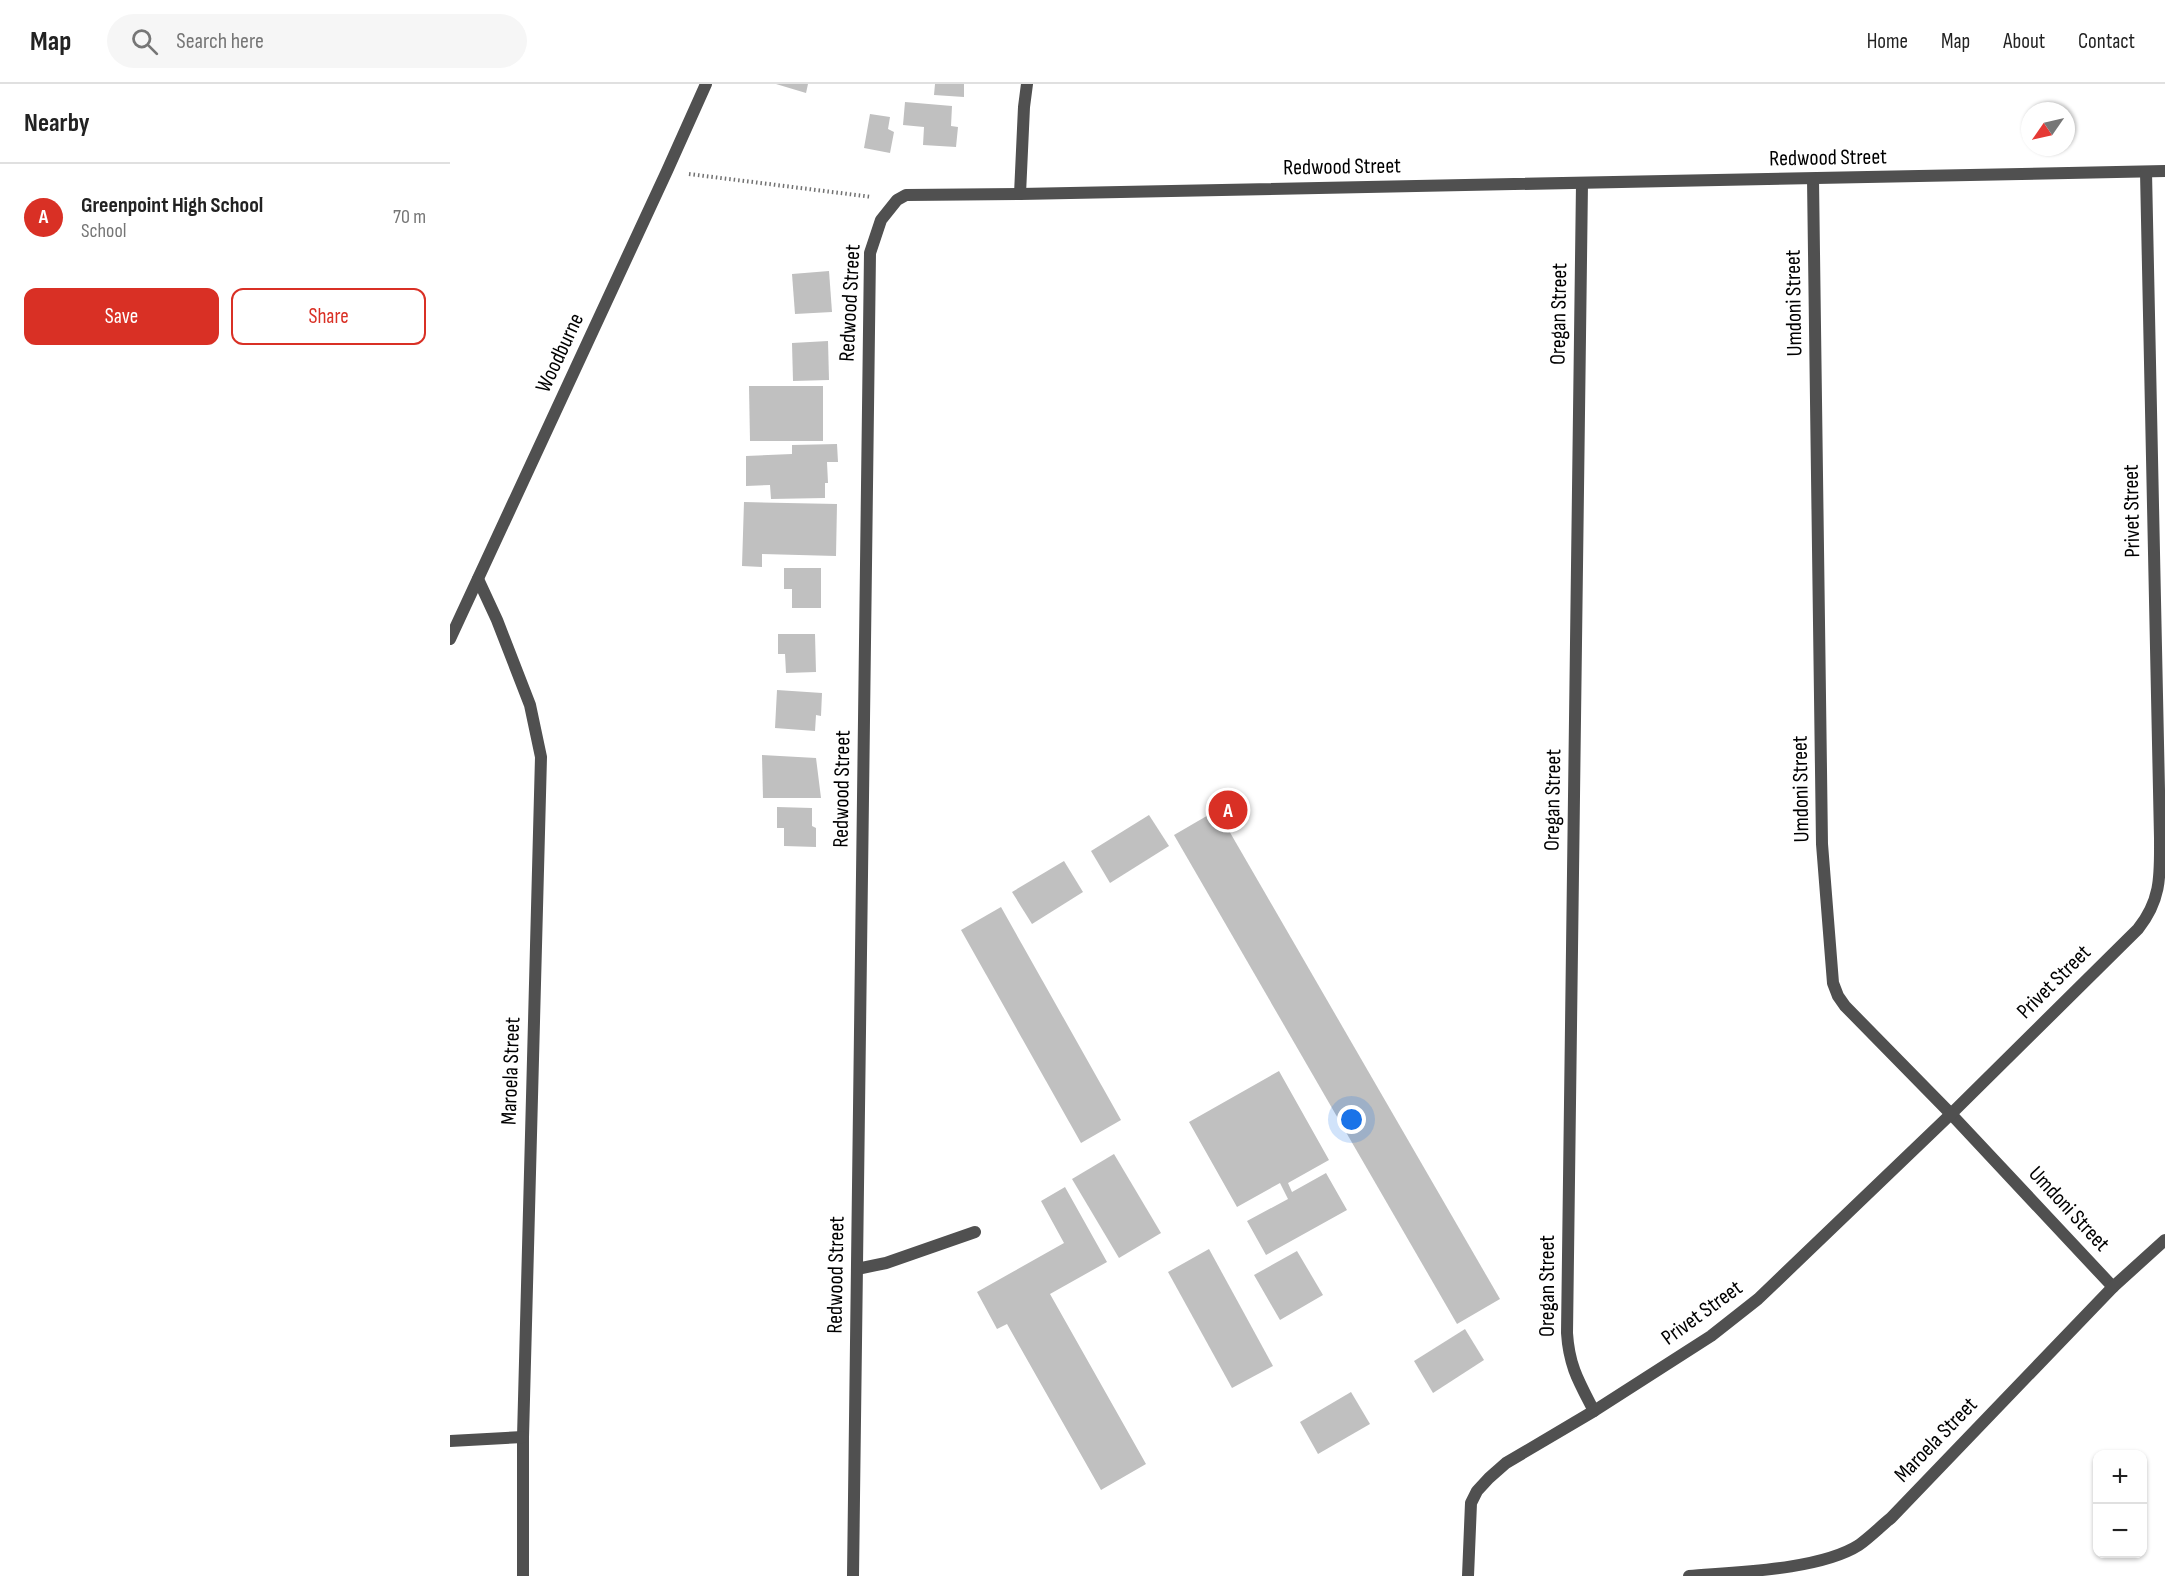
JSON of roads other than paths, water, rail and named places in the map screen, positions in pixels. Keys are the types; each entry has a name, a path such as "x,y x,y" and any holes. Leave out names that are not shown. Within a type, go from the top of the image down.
{"street":[{"name":"Woodburne","path":"450,639 455,618 478,579 706,84"},
{"path":"1020,194 1027,84"},
{"name":"Redwood Street","path":"853,1576 870,253 881,220 897,200 906,195 1813,180 2165,171"},
{"name":"Privet Street","path":"1468,1576 1470,1516 1477,1491 1506,1463 1594,1411 1711,1336 1758,1299 1951,1114 2138,929 2148,916 2157,894 2160,877 2160,838 2146,172"},
{"name":"Umdoni Street","path":"1813,180 1822,844 1833,983 1845,1006 1951,1114 2113,1287"},
{"name":"Oregan Street","path":"1582,183 1567,1333 1569,1355 1574,1371 1594,1411"},
{"name":"Maroela Street","path":"478,579 497,620 530,705 541,757 523,1437 524,1576"},
{"path":"857,1269 886,1263 975,1232"},
{"name":"Maroela Street","path":"1689,1576 1749,1571 1827,1560 1858,1545 1891,1518 2113,1287 2165,1240"},
{"path":"450,1441 523,1437"}],"place":[{"name":"Greenpoint High School","path":"1228,810"}]}
